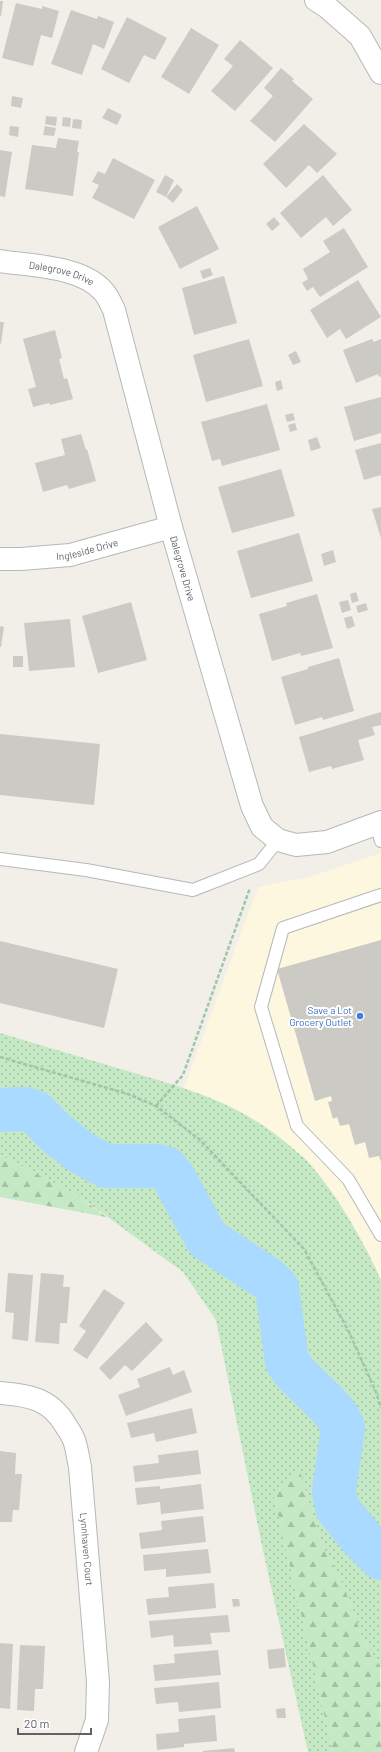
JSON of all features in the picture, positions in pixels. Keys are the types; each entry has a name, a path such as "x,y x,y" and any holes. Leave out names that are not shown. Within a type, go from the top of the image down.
{"street":[{"path":"316,0 327,7 360,36 381,73"},
{"name":"Dalegrove Drive","path":"0,262 68,271 89,279 104,292 114,310 171,527 252,806 262,827 278,840 296,845 327,842 379,829"},
{"name":"Ingleside Drive","path":"0,559 70,555 171,527"},
{"name":"Lynnhaven Court","path":"0,1393 16,1394 40,1400 53,1408 63,1420 74,1439 80,1467 98,1682 97,1720 86,1752"}],"lane":[{"path":"0,859 86,870 193,890 260,864 278,840"},
{"path":"381,895 283,928 261,1007 297,1126 348,1178 381,1235"}],"path":[{"path":"156,1106 183,1075 252,884"},
{"path":"0,1057 128,1094 156,1106 198,1139 304,1249 349,1332 376,1392 381,1408"}],"shaded area":[{"path":"381,853 381,1280 365,1246 184,1088 258,887 309,877"}],"green space":[{"path":"0,1033 191,1091 252,1118 301,1155 321,1177 350,1220 381,1280 381,1668 362,1637 345,1589 322,1545 299,1469 274,1497 333,1752 308,1752 262,1546 216,1320 183,1272 79,1196 0,1155"},
{"path":"0,1155 79,1196 106,1217 0,1197"},
{"path":"299,1468 322,1545 345,1589 362,1637 380,1666 381,1752 333,1752 274,1497"}],"building":[{"path":"0,1 3,1 1,16 0,16"},
{"path":"16,3 42,9 42,6 59,11 52,38 41,35 33,66 2,58"},
{"path":"71,10 97,19 98,16 114,22 104,49 93,44 82,75 51,64"},
{"path":"127,17 167,38 155,60 144,55 129,83 101,69"},
{"path":"191,28 219,45 189,94 161,77"},
{"path":"240,40 273,68 235,111 211,91 233,66 224,59"},
{"path":"281,68 294,79 292,81 313,99 275,142 250,121 273,96 264,88"},
{"path":"12,96 23,98 21,108 11,106"},
{"path":"108,108 122,115 117,125 102,118"},
{"path":"46,116 57,117 56,126 45,124"},
{"path":"63,117 71,118 70,127 62,126"},
{"path":"73,119 82,120 81,129 72,128"},
{"path":"304,124 337,154 317,173 309,165 286,188 263,164"},
{"path":"10,126 19,127 18,137 9,135"},
{"path":"45,126 56,128 54,136 43,135"},
{"path":"58,138 79,141 73,196 25,189 32,145 56,148"},
{"path":"0,150 12,152 5,197 0,196"},
{"path":"113,158 155,180 134,219 92,198 99,185 92,182 98,171 105,174"},
{"path":"165,175 174,180 166,197 156,192"},
{"path":"323,175 352,210 333,226 326,217 301,238 280,213"},
{"path":"177,184 183,190 173,203 166,197"},
{"path":"197,206 219,249 180,269 158,227"},
{"path":"274,217 280,224 272,231 266,224"},
{"path":"344,228 368,267 320,297 313,287 307,291 302,283 308,279 303,269 330,252 323,241"},
{"path":"210,268 213,275 203,279 200,271"},
{"path":"224,276 237,323 194,335 182,288"},
{"path":"358,280 381,317 346,339 340,329 327,338 310,310"},
{"path":"0,322 4,322 1,344 0,343"},
{"path":"55,330 62,358 59,359 64,379 67,378 73,399 50,405 49,403 33,407 28,389 36,387 23,339"},
{"path":"249,339 263,386 206,402 193,355"},
{"path":"372,339 374,342 381,339 381,376 379,377 378,374 356,383 343,350"},
{"path":"296,351 301,362 293,365 288,355"},
{"path":"281,380 283,389 277,391 275,382"},
{"path":"381,397 381,433 354,441 344,407"},
{"path":"267,404 280,450 222,466 220,459 212,461 201,422"},
{"path":"293,413 295,420 287,422 285,415"},
{"path":"295,423 297,430 290,432 288,425"},
{"path":"81,434 96,481 69,489 67,485 43,492 35,463 65,455 61,439"},
{"path":"317,437 321,448 311,451 308,440"},
{"path":"381,443 381,475 364,480 355,450"},
{"path":"281,469 295,516 232,533 218,487"},
{"path":"381,507 381,538 372,509"},
{"path":"299,533 313,581 251,598 237,551"},
{"path":"333,550 336,562 324,566 321,554"},
{"path":"356,592 359,601 352,603 350,594"},
{"path":"317,594 333,648 301,656 300,653 272,661 259,614 287,606 286,603"},
{"path":"348,600 351,610 342,613 339,602"},
{"path":"131,602 147,660 98,673 82,616"},
{"path":"366,603 368,610 358,613 356,606"},
{"path":"352,616 355,626 347,629 344,618"},
{"path":"70,619 75,667 29,671 24,623"},
{"path":"0,626 4,627 1,647 0,647"},
{"path":"13,656 23,656 23,667 13,667"},
{"path":"339,658 354,711 323,720 322,717 295,725 281,677"},
{"path":"381,712 381,725 372,727 375,735 358,740 364,760 332,769 331,766 309,772 299,737"},
{"path":"0,734 100,744 94,805 0,795"},
{"path":"381,940 381,1162 379,1156 369,1158 365,1142 355,1145 349,1124 340,1126 337,1117 333,1119 328,1102 332,1101 331,1096 315,1101 277,969"},
{"path":"0,941 118,969 104,1028 0,1003"},
{"path":"8,1273 33,1275 28,1341 12,1339 14,1313 5,1312"},
{"path":"41,1273 64,1275 63,1287 70,1287 67,1323 60,1323 59,1344 35,1342"},
{"path":"104,1289 125,1303 87,1359 73,1350 86,1331 79,1326"},
{"path":"146,1322 163,1340 132,1371 125,1365 110,1380 99,1368"},
{"path":"170,1367 173,1375 184,1370 192,1392 126,1416 118,1395 140,1387 137,1379"},
{"path":"192,1408 197,1433 156,1442 154,1433 131,1438 127,1423"},
{"path":"198,1450 201,1474 135,1482 133,1466 159,1463 158,1455"},
{"path":"0,1451 16,1453 15,1474 22,1474 19,1510 13,1510 12,1522 0,1522"},
{"path":"201,1484 204,1509 161,1514 160,1502 137,1505 135,1488 160,1486 160,1489"},
{"path":"203,1516 206,1542 141,1549 139,1533 162,1530 161,1521"},
{"path":"208,1549 211,1573 166,1577 166,1569 144,1571 143,1555"},
{"path":"214,1583 216,1608 148,1615 146,1599 169,1597 168,1587"},
{"path":"232,1599 239,1599 240,1606 233,1607"},
{"path":"228,1615 230,1632 210,1633 212,1644 174,1647 173,1635 151,1638 149,1621"},
{"path":"0,1643 13,1644 10,1709 0,1708"},
{"path":"20,1645 45,1646 43,1689 35,1689 34,1711 17,1710"},
{"path":"284,1648 286,1667 269,1669 267,1650"},
{"path":"218,1650 221,1675 155,1681 153,1665 175,1663 174,1654"},
{"path":"219,1682 221,1708 179,1712 178,1702 156,1704 154,1688"},
{"path":"285,1708 286,1718 277,1718 276,1709"},
{"path":"215,1715 217,1741 184,1744 184,1747 157,1750 156,1734 179,1732 178,1719"},
{"path":"234,1748 235,1752 203,1752 203,1751"}],"waterway":[{"path":"0,1110 24,1109 35,1112 56,1133 80,1152 106,1166 156,1166 166,1168 174,1178 207,1239 268,1279 277,1288 287,1362 295,1373 328,1405 338,1417 343,1428 334,1491 337,1508 364,1541 381,1558"}],"place":[{"name":"Save a Lot Grocery Outlet","path":"360,1016"}]}
